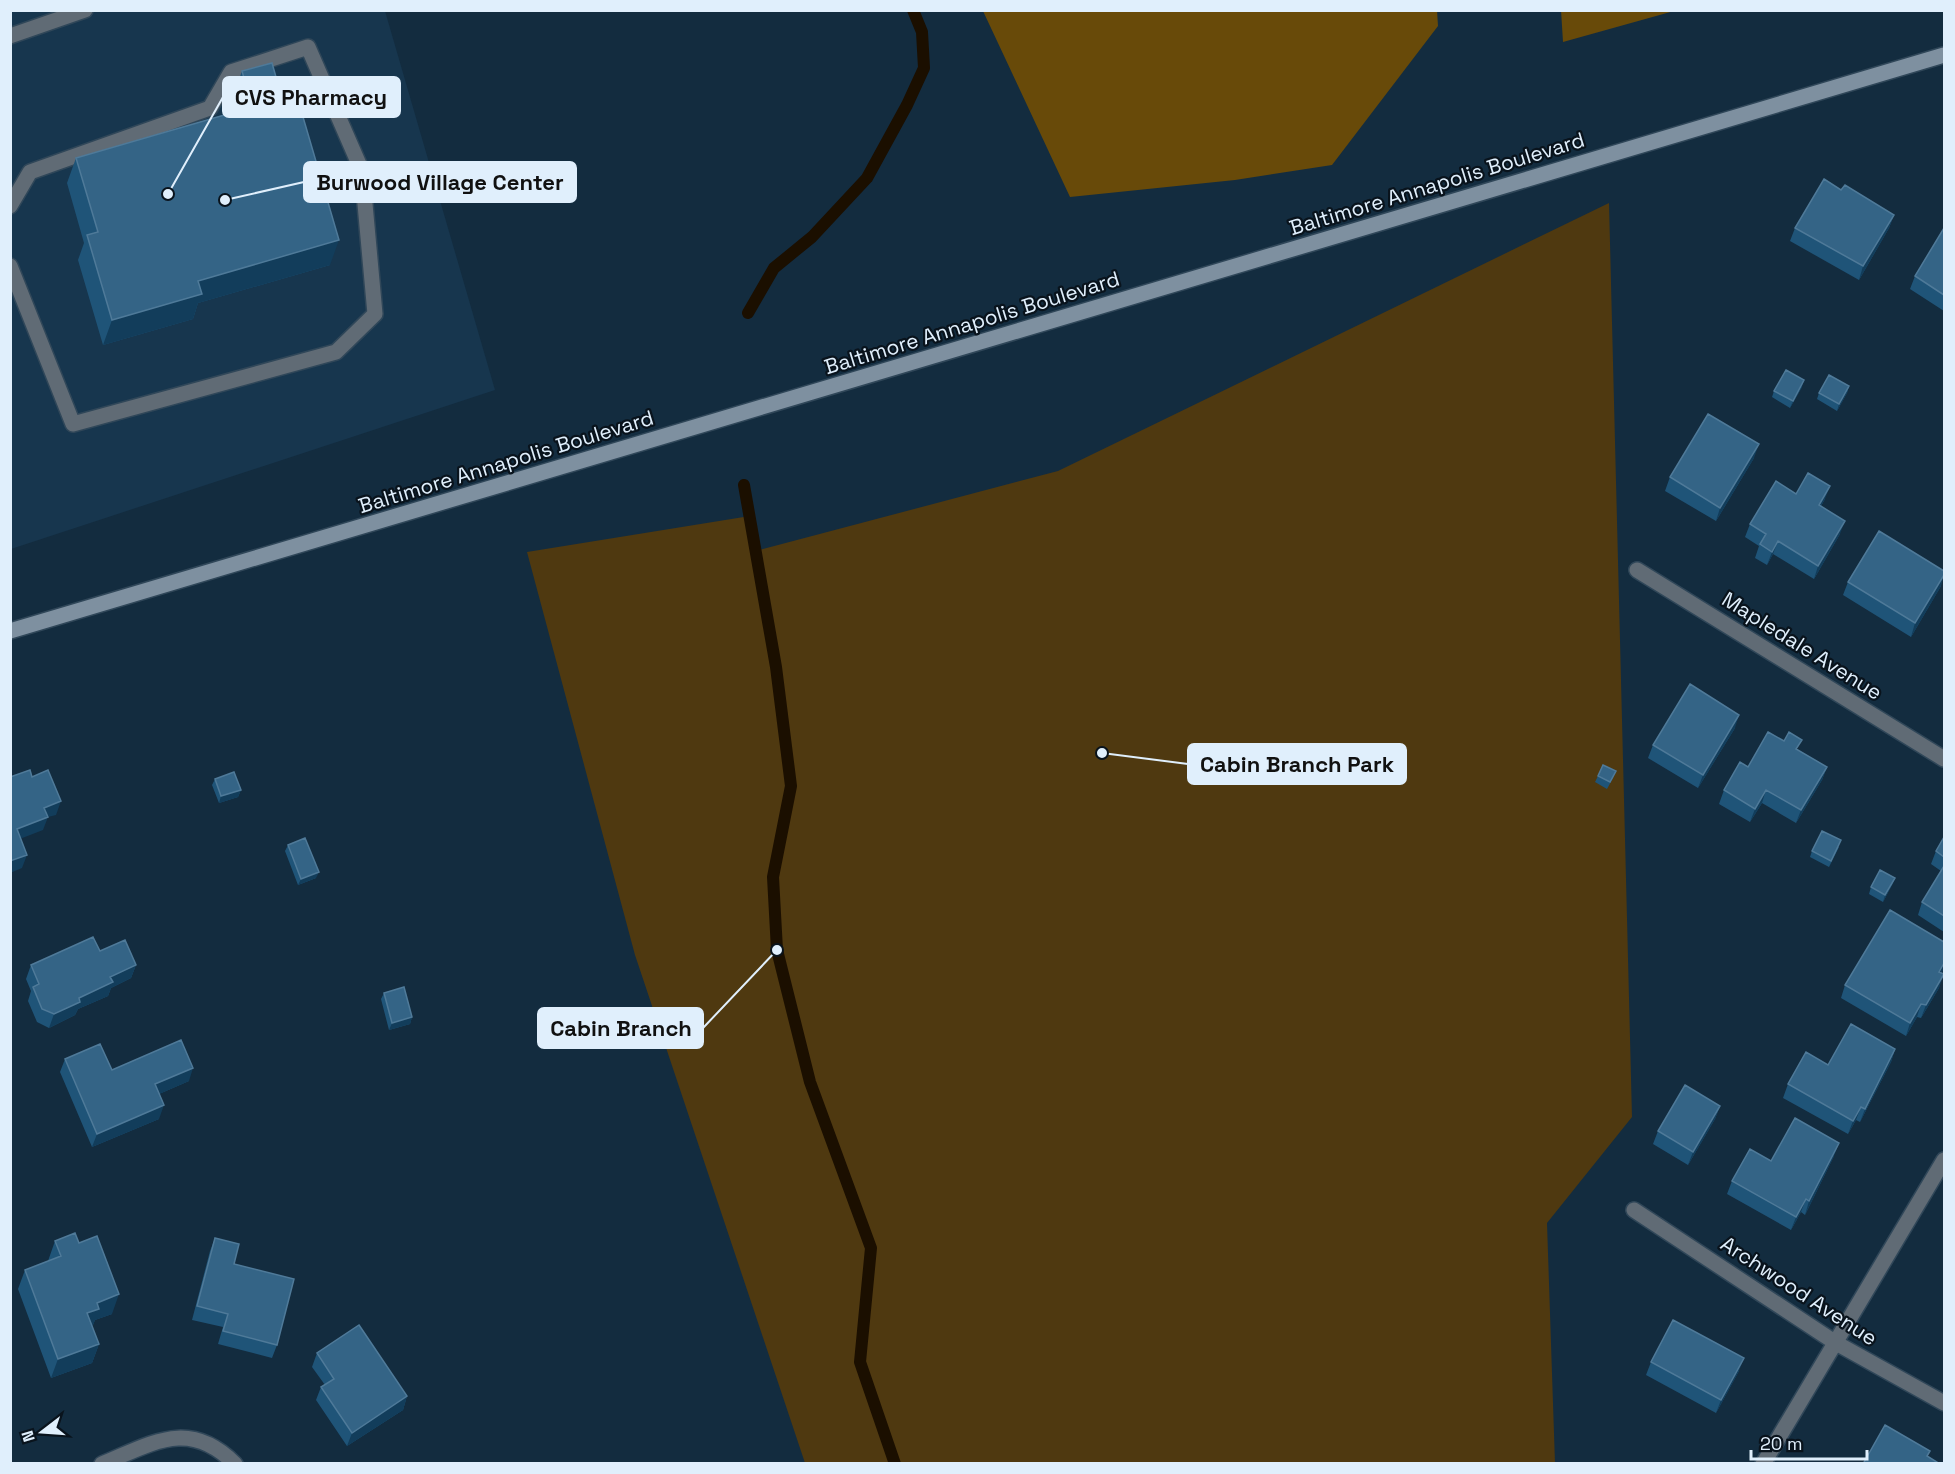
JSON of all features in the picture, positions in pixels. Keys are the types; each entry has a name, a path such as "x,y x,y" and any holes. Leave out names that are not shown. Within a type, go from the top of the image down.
{"main road":[{"name":"Baltimore Annapolis Boulevard","path":"10,631 1944,55"}],"street":[{"path":"10,36 85,10"},
{"path":"10,206 30,171 210,108 231,72 308,47 362,171 375,314 336,352 73,424 10,266"},
{"name":"Mapledale Avenue","path":"1637,570 1944,759"},
{"path":"1763,1464 1944,1160"},
{"name":"Archwood Avenue","path":"1634,1210 1836,1343 1944,1403"},
{"path":"102,1464 163,1440 194,1437 225,1453 236,1464"}],"shaded area":[{"path":"1437,10 1438,26 1332,165 1235,180 1070,197 983,11"},
{"path":"1561,10 1674,10 1674,11 1563,42"},
{"path":"10,11 385,11 495,390 11,549"},
{"path":"1609,203 1632,1117 1547,1223 1555,1463 805,1463 635,955 527,552 750,516 759,550 1058,471"}],"building":[{"path":"272,63 282,98 296,93 339,240 198,281 202,294 112,320 87,235 98,232 76,158 252,107 242,71"},
{"path":"1824,179 1841,190 1845,185 1894,215 1863,266 1795,228"},
{"path":"1944,228 1944,295 1915,276"},
{"path":"1786,370 1804,380 1793,401 1774,391"},
{"path":"1829,375 1849,386 1839,404 1819,393"},
{"path":"1708,414 1759,444 1720,508 1670,477"},
{"path":"1808,473 1830,486 1819,505 1845,521 1818,566 1778,541 1772,552 1760,544 1766,534 1750,524 1776,481 1796,494"},
{"path":"1879,531 1944,571 1944,575 1915,623 1848,582"},
{"path":"1690,684 1739,715 1703,775 1653,745"},
{"path":"1768,732 1784,741 1789,732 1802,740 1796,749 1827,767 1801,810 1766,790 1755,809 1724,790 1740,762 1748,767"},
{"path":"1603,765 1616,771 1610,782 1598,776"},
{"path":"30,770 32,777 48,770 61,801 44,808 48,817 17,829 27,855 10,861 10,777"},
{"path":"234,772 241,790 221,796 215,779"},
{"path":"1822,831 1841,840 1831,861 1812,851"},
{"path":"1944,837 1944,857 1936,851"},
{"path":"305,838 319,872 301,879 288,845"},
{"path":"1944,866 1944,916 1922,902"},
{"path":"1880,870 1895,878 1885,895 1871,887"},
{"path":"1890,910 1944,942 1944,963 1939,972 1944,974 1926,1005 1921,1004 1910,1023 1845,985"},
{"path":"93,937 100,951 125,940 136,965 110,977 113,982 79,998 80,1002 54,1014 42,1009 33,987 39,984 31,965"},
{"path":"404,987 412,1017 392,1023 384,993"},
{"path":"1851,1024 1895,1049 1865,1109 1861,1107 1853,1121 1788,1084 1806,1052 1828,1065"},
{"path":"181,1040 193,1068 155,1084 164,1105 97,1134 65,1059 100,1044 112,1070"},
{"path":"1685,1085 1720,1106 1693,1152 1658,1131"},
{"path":"1795,1118 1839,1143 1809,1201 1806,1199 1796,1217 1732,1181 1750,1149 1771,1161"},
{"path":"75,1233 79,1243 97,1236 119,1294 97,1303 99,1309 87,1313 99,1344 58,1359 25,1270 61,1256 55,1241"},
{"path":"215,1238 239,1244 234,1264 294,1279 277,1345 223,1331 228,1314 197,1306"},
{"path":"1673,1320 1744,1358 1721,1400 1651,1362"},
{"path":"359,1325 407,1396 352,1433 321,1387 334,1379 317,1353"},
{"path":"1885,1425 1930,1451 1927,1456 1940,1464 1863,1464"}],"waterway":[{"path":"748,313 774,268 812,237 867,178 907,105 924,68 922,32 913,10"},
{"path":"744,485 776,667 791,786 773,877 777,950 810,1082 871,1248 860,1362 895,1464"}],"place":[{"name":"CVS Pharmacy","path":"168,194"},
{"name":"Burwood Village Center","path":"225,200"},
{"name":"Cabin Branch Park","path":"1102,753"},
{"name":"Cabin Branch","path":"777,950"}]}
